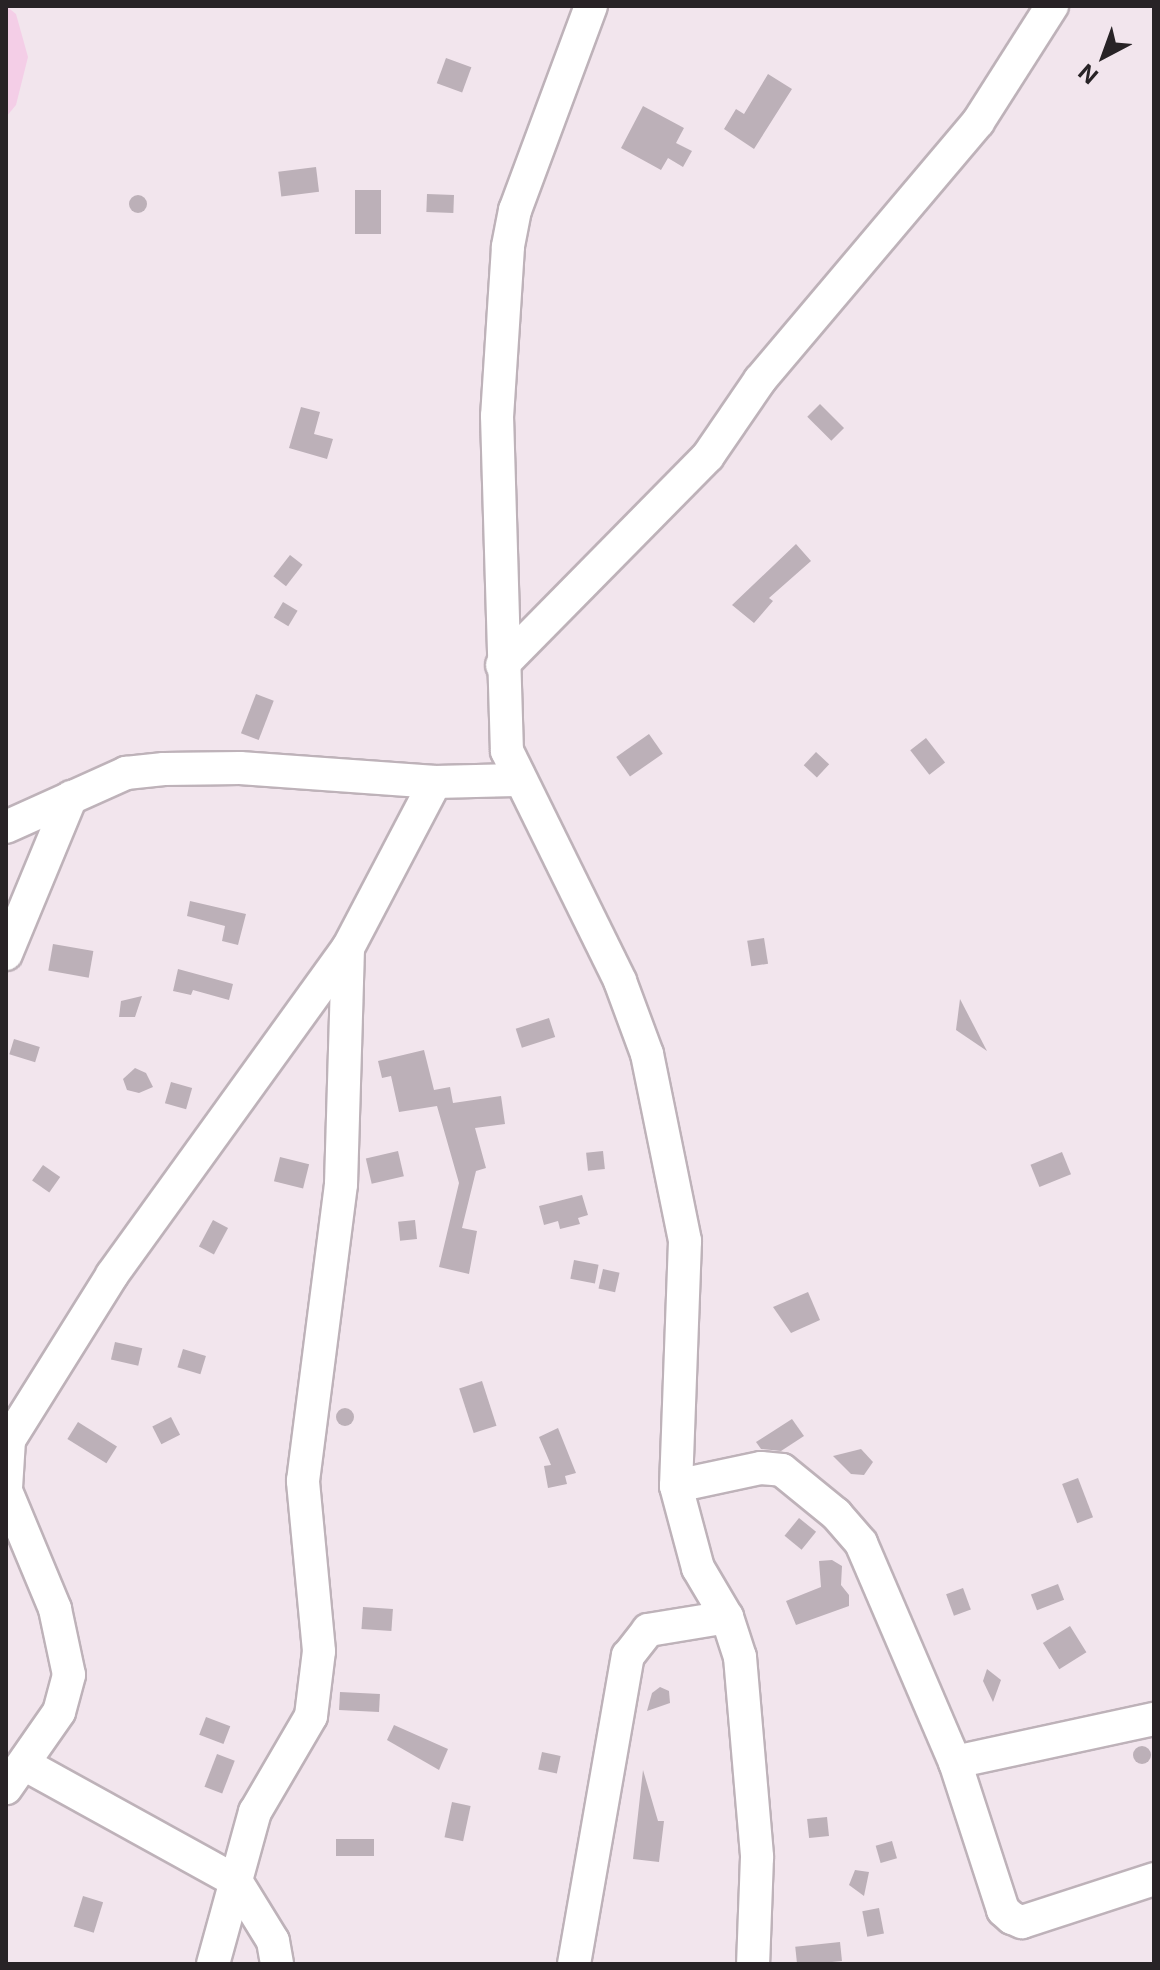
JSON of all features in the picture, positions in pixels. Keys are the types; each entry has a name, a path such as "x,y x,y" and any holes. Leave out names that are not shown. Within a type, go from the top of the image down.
{"street":[{"path":"591,6 520,196 508,247 497,416 502,665 507,751 517,780 554,842 620,981 647,1054 685,1241 676,1486 698,1568 727,1617 740,1657 757,1857 753,1964"},
{"path":"502,665 708,456 760,380 978,122 1052,6"},
{"path":"6,827 126,773 176,768 435,782 517,780"},
{"path":"277,1964 273,1941 236,1881 15,1776 59,1712 69,1675 55,1609 6,1490 9,1440 96,1300 348,948 435,782"},
{"path":"6,954 71,797"},
{"path":"213,1964 255,1812 311,1716 319,1651 303,1481 341,1184 348,948"},
{"path":"676,1486 771,1467 836,1514 875,1567 955,1762 1003,1910 1012,1918 1022,1922 1154,1879"},
{"path":"574,1964 628,1656 648,1630 727,1617"},
{"path":"955,1762 1154,1719"}],"shaded area":[{"path":"6,6 16,14 28,57 16,105 6,117"}],"building":[{"path":"446,58 471,67 462,93 437,83"},
{"path":"768,74 792,89 754,149 724,129 736,109 744,114"},
{"path":"643,106 684,128 676,143 692,151 683,167 668,158 661,170 621,148"},
{"path":"316,167 319,192 281,196 278,172"},
{"path":"355,190 381,190 381,234 355,234"},
{"path":"427,194 454,195 453,213 426,212"},
{"path":"138,195 147,204 138,213 129,204"},
{"path":"820,404 844,428 831,441 807,417"},
{"path":"301,407 320,412 314,434 333,439 327,459 289,448"},
{"path":"796,544 811,561 769,598 773,601 754,623 732,605"},
{"path":"290,555 303,565 286,586 273,576"},
{"path":"283,602 298,611 288,626 274,617"},
{"path":"256,694 274,701 259,740 241,733"},
{"path":"649,734 663,754 630,777 616,757"},
{"path":"926,738 945,762 929,775 910,750"},
{"path":"816,752 829,764 817,777 804,765"},
{"path":"190,901 246,914 238,945 222,941 225,926 187,916"},
{"path":"764,938 768,964 751,966 747,941"},
{"path":"53,944 93,951 89,978 48,971"},
{"path":"178,969 233,984 229,1000 193,990 191,995 173,991"},
{"path":"142,996 135,1017 119,1017 121,1001"},
{"path":"960,999 987,1051 956,1030"},
{"path":"549,1018 555,1037 522,1048 516,1029"},
{"path":"14,1039 40,1047 35,1062 9,1054"},
{"path":"424,1050 434,1090 450,1087 453,1103 501,1096 505,1124 475,1128 486,1168 476,1171 462,1228 477,1231 469,1274 439,1267 459,1183 437,1106 399,1112 391,1076 382,1078 378,1061"},
{"path":"135,1068 146,1073 153,1087 139,1093 127,1090 123,1079"},
{"path":"171,1082 192,1088 186,1109 165,1103"},
{"path":"398,1151 404,1176 372,1184 366,1158"},
{"path":"603,1151 605,1169 588,1171 586,1153"},
{"path":"1062,1152 1071,1174 1039,1187 1030,1165"},
{"path":"280,1157 309,1164 303,1189 274,1181"},
{"path":"43,1165 60,1177 49,1193 32,1181"},
{"path":"582,1195 588,1215 578,1218 580,1224 560,1229 558,1221 544,1225 539,1206"},
{"path":"213,1220 228,1228 214,1254 199,1246"},
{"path":"415,1220 417,1239 400,1241 398,1222"},
{"path":"574,1260 599,1265 595,1283 570,1279"},
{"path":"603,1269 620,1273 615,1292 599,1288"},
{"path":"808,1292 820,1320 791,1333 773,1307"},
{"path":"115,1342 142,1348 138,1366 111,1360"},
{"path":"183,1349 206,1356 200,1374 177,1367"},
{"path":"482,1381 497,1426 474,1433 459,1388"},
{"path":"345,1408 354,1417 345,1426 336,1417"},
{"path":"171,1417 180,1435 161,1444 152,1427"},
{"path":"792,1419 804,1436 781,1451 761,1449 756,1442"},
{"path":"78,1422 117,1446 106,1463 67,1439"},
{"path":"558,1428 576,1473 565,1476 567,1484 548,1488 544,1466 551,1465 539,1437"},
{"path":"861,1449 873,1462 864,1475 851,1474 833,1456"},
{"path":"1078,1478 1093,1517 1077,1523 1062,1484"},
{"path":"799,1518 816,1532 802,1550 785,1536"},
{"path":"832,1560 842,1566 841,1585 849,1595 849,1606 796,1625 786,1601 821,1587 819,1561"},
{"path":"1058,1584 1064,1600 1037,1610 1031,1594"},
{"path":"963,1588 971,1610 954,1616 946,1594"},
{"path":"363,1607 393,1609 391,1631 361,1629"},
{"path":"1070,1626 1086,1652 1059,1669 1043,1643"},
{"path":"987,1669 1001,1680 993,1702 983,1681"},
{"path":"660,1687 669,1691 670,1703 647,1711 652,1693"},
{"path":"340,1692 380,1694 379,1712 339,1710"},
{"path":"206,1717 230,1726 223,1744 199,1735"},
{"path":"394,1725 448,1749 439,1770 387,1740"},
{"path":"1142,1746 1151,1755 1142,1764 1133,1755"},
{"path":"542,1752 561,1756 557,1774 538,1770"},
{"path":"217,1754 235,1761 222,1793 204,1787"},
{"path":"643,1770 658,1821 664,1821 659,1862 633,1859"},
{"path":"452,1802 471,1806 463,1841 445,1837"},
{"path":"827,1817 829,1836 809,1838 807,1819"},
{"path":"336,1839 374,1839 374,1856 336,1856"},
{"path":"892,1841 897,1858 881,1863 876,1846"},
{"path":"855,1870 869,1872 864,1896 849,1885"},
{"path":"83,1896 103,1902 94,1933 74,1927"},
{"path":"879,1908 884,1934 867,1937 862,1911"},
{"path":"840,1942 842,1961 797,1964 795,1947"}]}
